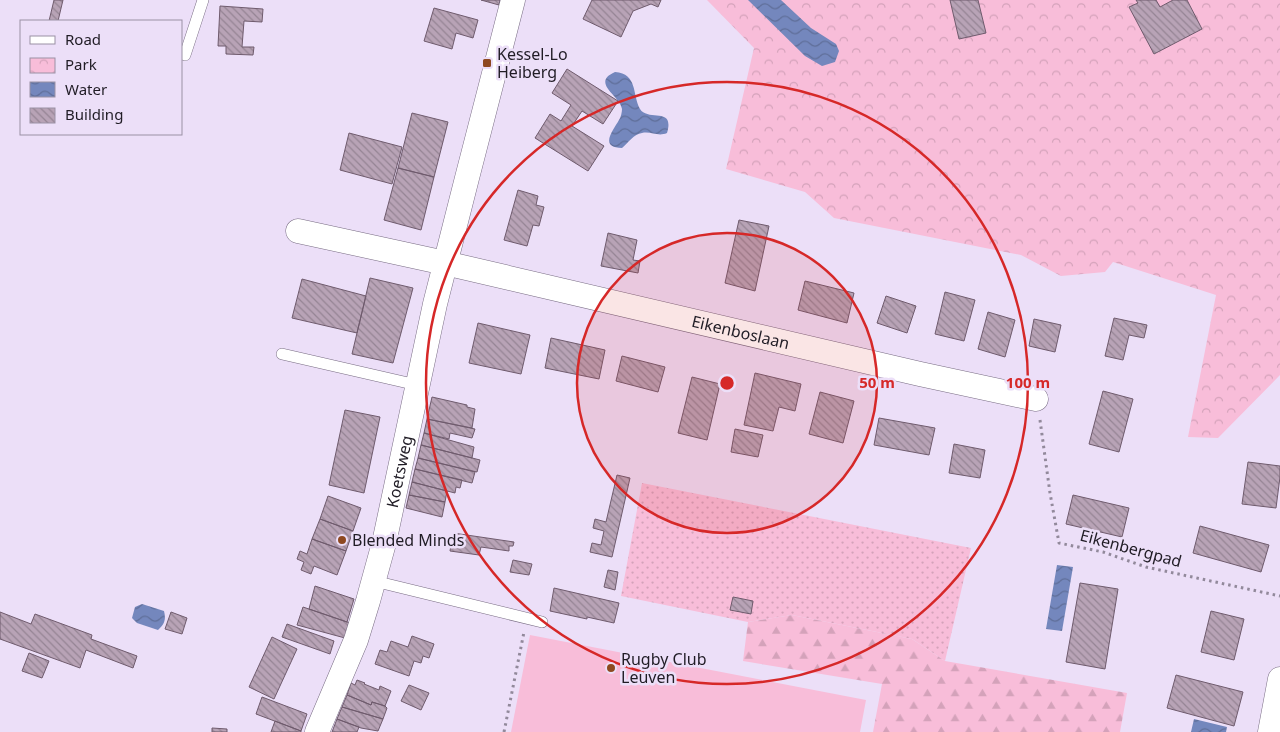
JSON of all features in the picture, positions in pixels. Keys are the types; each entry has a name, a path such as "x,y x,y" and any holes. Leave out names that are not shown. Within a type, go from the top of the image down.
{"street":[{"name":"Koetsweg","path":"317,732 356,640 374,581 445,263 514,0"},
{"path":"298,231 445,263"},
{"name":"Eikenboslaan","path":"445,263 920,374 1036,399"},
{"path":"1270,732 1280,679"}],"lane":[{"path":"185,55 202,0"},
{"path":"282,354 417,385"},
{"path":"374,581 542,622"}],"path":[{"name":"Eikenbergpad","path":"1036,399 1059,543 1103,552 1146,567 1280,596"},
{"path":"504,732 527,618"}],"green space":[{"path":"707,0 1280,0 1280,375 1218,438 1188,437 1216,295 1113,262 1105,272 1061,276 1021,255 834,218 805,192 726,169 754,48"},
{"path":"642,483 971,548 945,661 912,639 792,615 748,622 621,596"},
{"path":"792,615 912,639 945,661 1127,693 1120,732 873,732 882,684 743,661 748,622"},
{"name":"Rugby Club Leuven","path":"530,635 866,700 860,732 511,732"}],"water":[{"path":"748,0 781,0 811,28 836,44 839,51 835,62 822,66 805,56"},
{"path":"615,72 622,74 631,81 640,109 644,113 664,117 667,120 667,133 639,134 622,148 611,145 609,142 611,133 620,119 622,110 605,81 608,76"},
{"path":"1057,565 1073,567 1062,631 1046,629"},
{"path":"142,604 164,611 164,621 158,630 137,623 132,618 135,607"},
{"path":"1194,719 1227,727 1226,732 1191,732"}],"building":[{"path":"54,0 63,0 58,20 49,20"},
{"path":"481,0 500,0 499,5"},
{"path":"592,0 661,0 658,7 651,4 633,11 621,37 583,19"},
{"path":"950,0 978,0 986,33 959,39"},
{"path":"1136,0 1156,0 1160,7 1173,0 1187,0 1202,29 1154,54 1129,7 1138,3"},
{"path":"220,6 263,9 262,22 244,21 242,47 254,47 253,55 226,54 226,46 218,46"},
{"path":"434,8 478,20 473,38 456,33 452,49 424,41"},
{"path":"567,69 618,101 603,124 582,111 572,126 604,146 588,171 535,138 550,114 561,121 571,105 552,93"},
{"path":"412,113 448,122 434,177 398,168"},
{"path":"349,133 402,147 392,184 340,170"},
{"path":"398,168 434,177 421,230 384,220"},
{"path":"518,190 538,196 536,205 544,207 539,226 533,225 527,246 504,240"},
{"path":"739,220 769,226 755,291 725,283"},
{"path":"608,233 637,240 633,260 640,261 638,273 601,266"},
{"path":"370,278 413,288 393,363 352,354"},
{"path":"302,279 366,296 357,333 292,318"},
{"path":"805,281 854,293 847,323 798,310"},
{"path":"945,292 975,300 964,341 935,334"},
{"path":"886,296 916,306 907,333 877,323"},
{"path":"988,312 1015,320 1005,357 978,349"},
{"path":"1114,318 1147,325 1144,338 1129,335 1123,360 1105,356"},
{"path":"1034,319 1061,325 1055,352 1029,346"},
{"path":"478,323 530,335 521,374 469,363"},
{"path":"551,338 605,350 599,379 545,368"},
{"path":"622,356 665,367 658,392 616,381"},
{"path":"755,373 801,384 795,411 779,407 773,431 744,425"},
{"path":"692,377 720,384 707,440 678,433"},
{"path":"1103,391 1133,399 1119,452 1089,444"},
{"path":"820,392 854,401 843,443 809,434"},
{"path":"432,397 467,405 467,407 475,409 472,428 427,419"},
{"path":"345,410 380,417 364,493 329,485"},
{"path":"879,418 935,428 929,455 874,445"},
{"path":"427,419 475,429 472,438 450,433 449,439 424,433"},
{"path":"735,429 763,435 758,457 731,452"},
{"path":"424,433 474,447 472,458 421,445"},
{"path":"954,444 985,450 980,478 949,473"},
{"path":"421,445 480,460 477,472 418,458"},
{"path":"418,458 475,472 472,483 415,469"},
{"path":"1248,462 1280,466 1276,508 1242,504"},
{"path":"415,469 462,480 460,488 456,487 455,493 412,482"},
{"path":"617,475 630,478 612,557 590,552 592,543 601,545 604,531 593,528 595,519 606,522"},
{"path":"412,482 447,491 445,502 409,495"},
{"path":"409,495 445,502 442,517 406,508"},
{"path":"1073,495 1129,508 1122,537 1066,524"},
{"path":"328,496 361,508 353,531 320,519"},
{"path":"320,519 353,531 346,551 312,539"},
{"path":"1200,526 1269,545 1261,572 1193,553"},
{"path":"453,533 514,542 513,546 509,546 509,551 481,547 479,555 450,551"},
{"path":"312,539 346,551 337,575 314,566 311,574 301,570 304,562 297,559 300,551 307,554"},
{"path":"513,560 532,564 529,575 510,572"},
{"path":"608,570 618,572 615,590 604,587"},
{"path":"1080,583 1118,589 1105,669 1066,662"},
{"path":"315,586 354,599 347,622 309,609"},
{"path":"554,588 619,603 614,623 550,611"},
{"path":"733,597 753,601 751,614 730,610"},
{"path":"303,607 350,623 345,638 297,625"},
{"path":"1211,611 1244,619 1234,660 1201,652"},
{"path":"0,612 31,624 35,614 92,635 91,639 137,656 133,668 86,650 80,668 0,639"},
{"path":"171,612 187,618 182,634 165,629"},
{"path":"287,624 334,641 330,654 282,637"},
{"path":"412,636 434,644 429,658 423,656 421,663 414,661 409,676 375,664 380,650 387,652 391,641 408,647"},
{"path":"272,637 297,649 274,699 249,687"},
{"path":"29,653 49,661 42,678 22,671"},
{"path":"1176,675 1243,692 1234,726 1167,708"},
{"path":"357,680 379,690 380,686 391,691 385,706 372,702 371,705 347,695 351,683 355,685"},
{"path":"409,685 429,693 421,710 401,701"},
{"path":"347,695 371,705 372,702 385,706 387,708 383,719 342,707"},
{"path":"262,697 307,714 301,731 256,714"},
{"path":"342,707 383,719 378,731 361,728 337,719"},
{"path":"337,719 359,727 357,732 332,732"},
{"path":"275,721 301,731 301,732 271,732"},
{"path":"212,728 227,729 227,732 212,732"}],"place":[{"name":"Kessel-Lo Heiberg","path":"487,63"},
{"name":"Blended Minds","path":"342,540"},
{"name":"Rugby Club Leuven","path":"611,668"}]}
